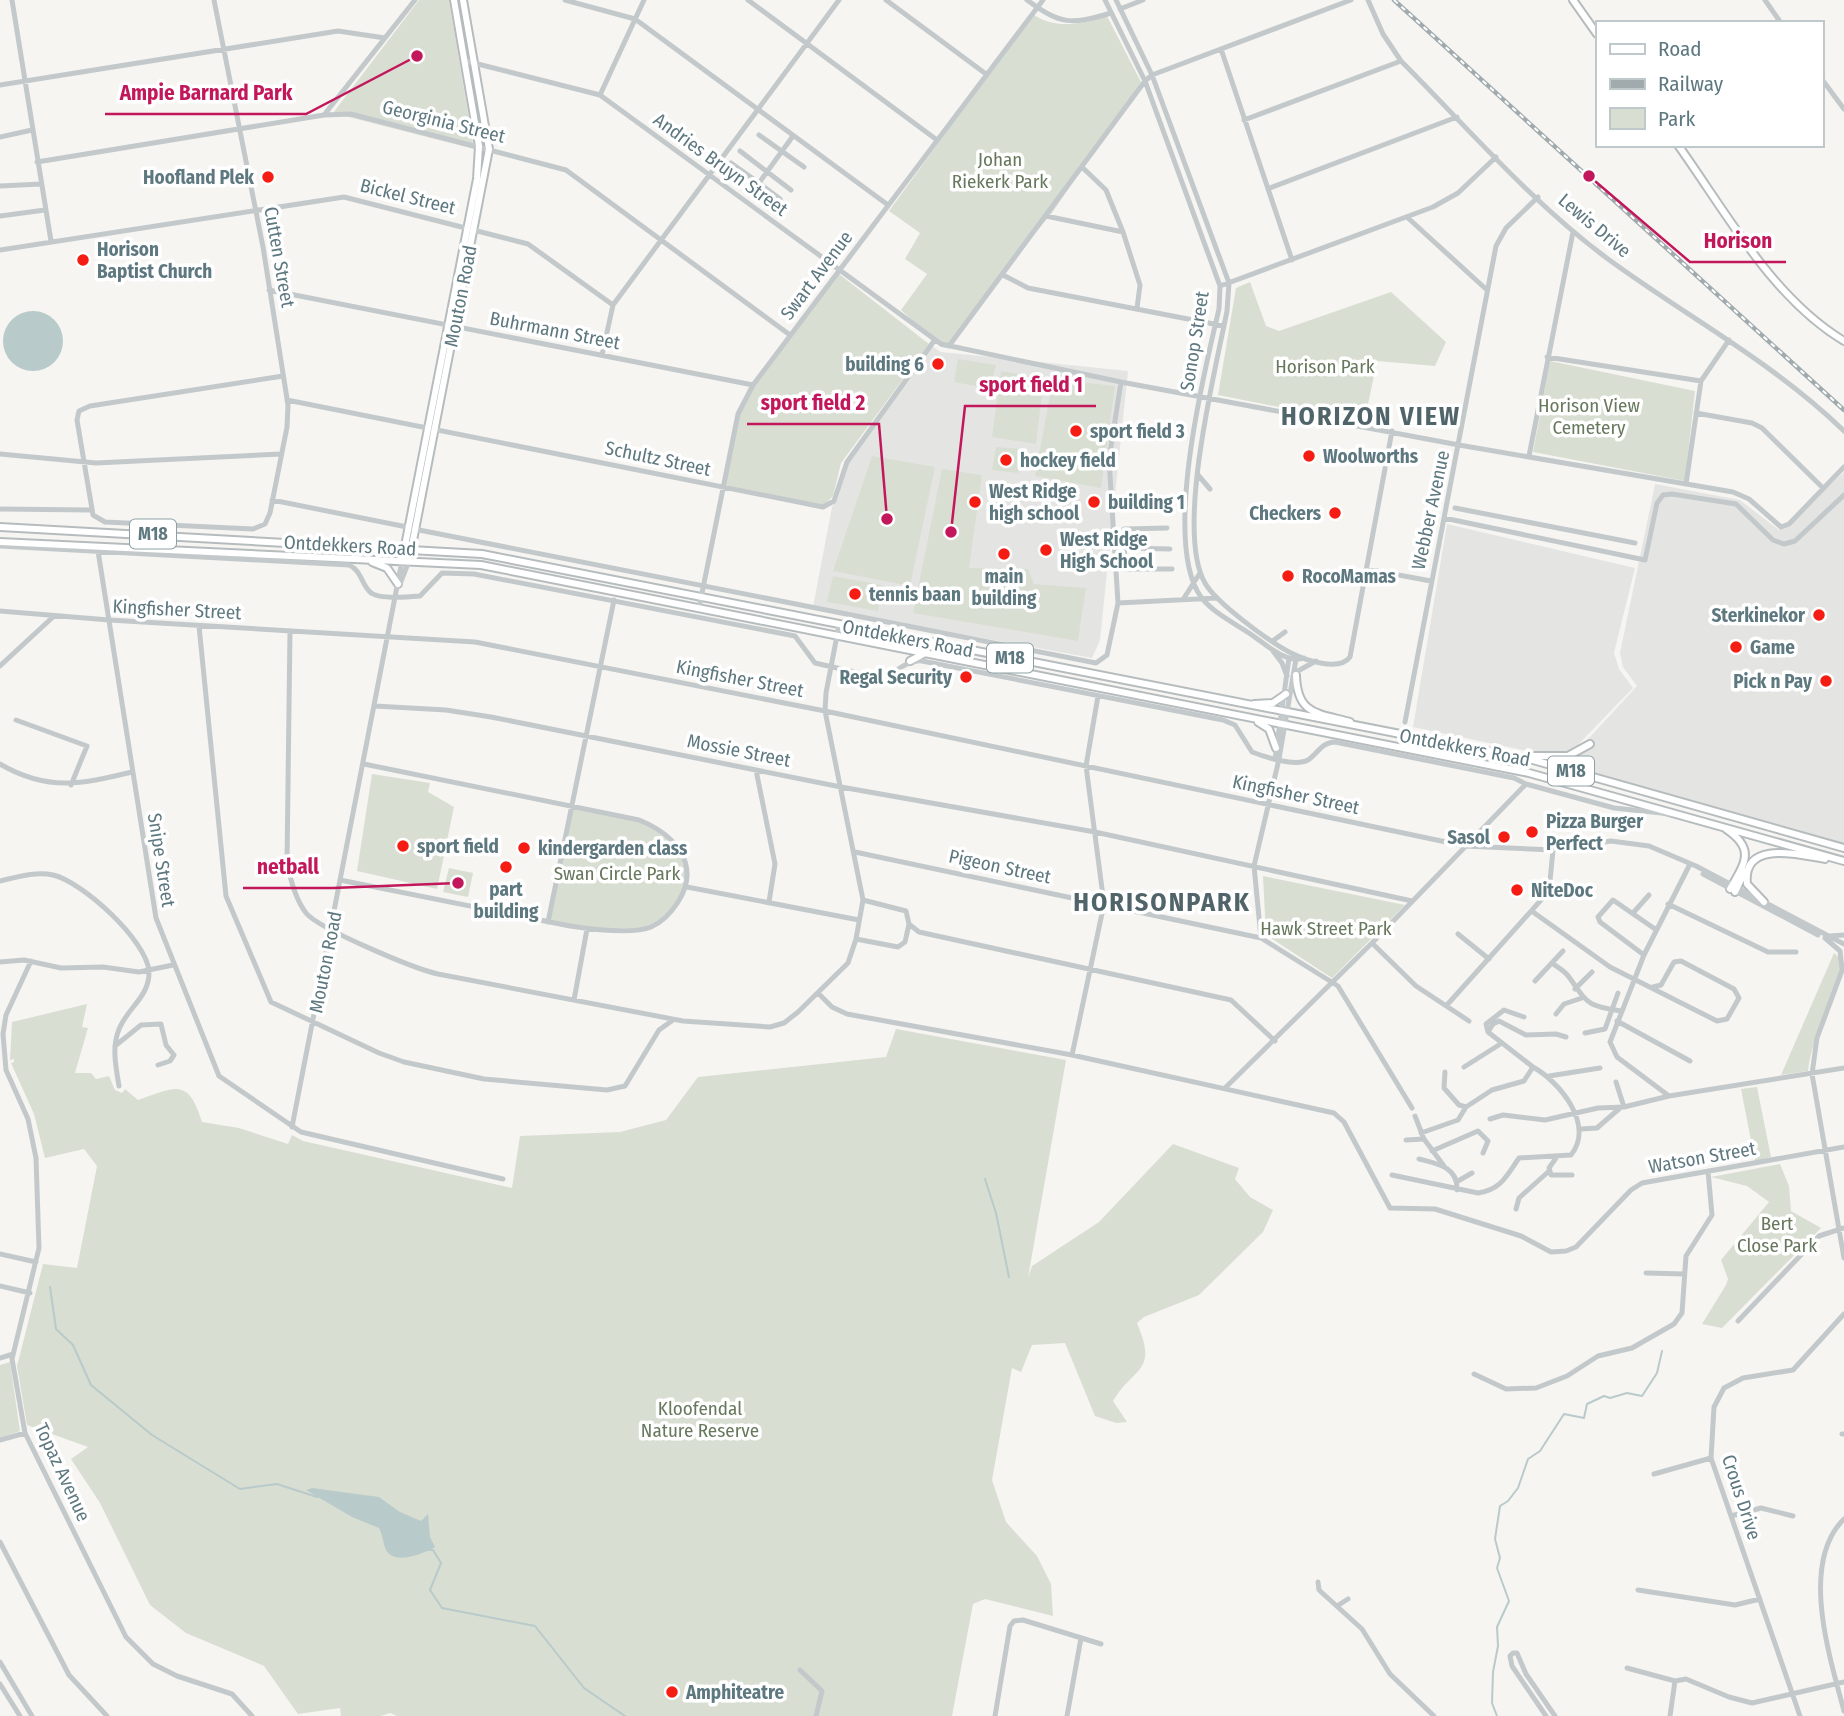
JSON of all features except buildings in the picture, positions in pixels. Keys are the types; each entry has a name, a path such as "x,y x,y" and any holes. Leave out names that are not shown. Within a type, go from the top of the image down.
{"main road":[{"name":"Mouton Road","path":"454,0 479,146 470,228"},
{"name":"Mouton Road","path":"405,561 450,326 489,149 463,0"},
{"path":"1573,0 1596,33"},
{"path":"1679,147 1780,287 1811,320 1844,341"},
{"name":"Ontdekkers Road","path":"0,527 482,554 1285,714 1512,756 1844,848"},
{"name":"Ontdekkers Road","path":"0,544 348,557 481,565 1529,773 1680,813 1844,861"},
{"path":"348,557 384,565 398,590"},
{"path":"910,661 925,653"},
{"path":"1296,673 1298,696 1307,709 1379,731"},
{"path":"1238,704 1270,704 1286,694"},
{"path":"1237,715 1265,725 1276,748"},
{"path":"1512,756 1568,756 1590,744"},
{"path":"1719,825 1739,839 1746,852 1734,889"},
{"path":"1734,889 1750,862 1767,852 1844,861"},
{"path":"1764,902 1751,891 1746,878 1754,862 1767,852"}],"street":[{"path":"12,0 51,241"},
{"name":"Cutten Street","path":"214,0 256,209 287,400 287,426 267,520"},
{"path":"324,115 415,0"},
{"path":"565,0 635,19 888,205"},
{"path":"600,95 644,0"},
{"path":"748,0 937,140"},
{"path":"602,355 613,305 839,0"},
{"path":"886,0 986,74"},
{"path":"1027,0 1050,16 1066,22 1110,13 1143,0"},
{"name":"Swart Avenue","path":"699,608 738,414 752,384 840,272 1043,0"},
{"name":"Sonop Street","path":"1105,0 1145,81 1220,286 1185,493 1185,542 1194,584 1202,598 1264,643 1293,656"},
{"name":"Sonop Street","path":"1116,0 1152,75 1229,283 1194,496 1193,540 1200,573 1217,598 1293,656"},
{"path":"949,346 1145,81 1152,75 1351,0"},
{"name":"Lewis Drive","path":"1368,0 1383,34 1401,61 1573,232 1783,376 1844,431"},
{"path":"1765,0 1780,21"},
{"path":"0,85 344,30 385,38"},
{"path":"1221,49 1270,188 1292,260"},
{"name":"Andries Bruyn Street","path":"466,61 600,95 934,341 949,346 1121,382 1742,495 1776,525 1788,524 1823,488"},
{"path":"1244,120 1401,61"},
{"path":"1823,81 1844,109"},
{"name":"Georginia Street","path":"37,162 324,115 351,114 566,170 790,335"},
{"path":"1270,188 1457,117"},
{"path":"0,137 32,130"},
{"path":"759,135 804,167"},
{"path":"759,183 793,136"},
{"path":"740,151 791,190"},
{"path":"1220,286 1408,218 1452,197 1496,157"},
{"path":"731,163 779,200"},
{"path":"1083,168 1106,190 1123,232 1140,285 1137,308"},
{"path":"0,187 41,184"},
{"name":"Bickel Street","path":"0,250 344,197 528,244 613,305"},
{"name":"Webber Avenue","path":"1405,722 1498,239 1512,221 1538,197"},
{"path":"0,216 45,210"},
{"path":"1046,216 1123,232"},
{"path":"1408,218 1487,290"},
{"path":"1529,456 1573,232"},
{"path":"1003,275 1028,288 1224,326"},
{"name":"Buhrmann Street","path":"270,290 752,384"},
{"path":"1686,484 1701,381 1729,340"},
{"name":"Schultz Street","path":"287,400 820,506 832,503 847,462 934,341"},
{"path":"1547,357 1701,381"},
{"path":"0,509 90,510 78,413 90,406 283,376"},
{"path":"1121,382 1110,450 1118,603 1217,598"},
{"path":"1696,413 1757,425 1823,488 1844,467"},
{"path":"1293,656 1340,665 1350,657 1392,431"},
{"path":"0,454 83,462 281,454"},
{"path":"1194,496 1209,489 1198,475"},
{"path":"1185,493 1196,486 1187,480"},
{"path":"1444,518 1645,560 1657,503 1665,494 1735,505 1773,540 1781,544 1795,541 1844,495"},
{"name":"Ontdekkers Road","path":"272,500 1096,663 1107,655 1118,603"},
{"path":"1455,508 1635,543"},
{"name":"Ontdekkers Road","path":"90,510 95,517 105,522 253,529 263,526 267,520"},
{"path":"1490,527 1494,516"},
{"path":"1125,569 1124,529 1167,528"},
{"name":"Ontdekkers Road","path":"0,544 349,565 356,569 372,593 398,590 422,596 440,574 448,571 795,636 814,662 882,678 910,661 926,662 1227,721 1238,730 1252,752 1277,758 1305,761 1332,742 1511,777 1526,784 1615,808 1680,813"},
{"path":"1124,548 1170,549"},
{"path":"1627,556 1647,550"},
{"name":"Snipe Street","path":"98,551 156,918 219,1076 292,1127 316,1137 503,1179"},
{"name":"Mouton Road","path":"292,1127 405,561"},
{"path":"1116,569 1171,569"},
{"path":"1366,569 1431,581"},
{"path":"1184,598 1200,573"},
{"path":"548,922 614,600"},
{"name":"Kingfisher Street","path":"0,611 109,621 475,642 825,711 1465,846 1553,850 1611,841 1657,848 1683,861"},
{"path":"0,666 55,615"},
{"path":"290,631 287,862 303,908 312,919 427,971 674,1020 770,1027 790,1019 819,994 848,963 856,939 863,900 825,711 839,625"},
{"path":"199,626 226,896 269,1000 384,1056 464,1076 607,1090 625,1086 659,1030 674,1020"},
{"path":"1274,640 1285,632"},
{"path":"1264,643 1282,663 1288,679"},
{"path":"1261,937 1254,866 1296,673 1293,656"},
{"path":"1285,714 1293,656"},
{"path":"1296,673 1316,660"},
{"path":"1072,1055 1104,904 1086,766 1098,696"},
{"name":"Mossie Street","path":"375,706 466,712 841,787 1095,832 1412,901"},
{"path":"16,720 87,746 71,785"},
{"path":"1277,758 1276,748 1283,724"},
{"path":"0,764 15,773 71,785 132,772"},
{"path":"340,880 587,929 651,927 670,914 687,887 685,867 679,850 663,831 639,820 364,764"},
{"path":"756,770 775,864 769,902"},
{"path":"1226,1088 1526,784"},
{"path":"1447,1006 1533,912 1551,888 1553,850"},
{"name":"Pigeon Street","path":"855,852 1261,937 1334,981"},
{"path":"1683,861 1826,937 1842,955 1843,976"},
{"path":"1683,861 1844,946"},
{"path":"1669,1097 1614,1052 1610,1042 1644,955 1689,866"},
{"path":"0,881 38,874 61,877 123,923 149,971 145,993 123,1021 115,1046 118,1086"},
{"path":"687,887 859,920"},
{"path":"1633,913 1649,895"},
{"path":"856,939 894,948 903,944 907,937 909,924 904,910 863,900"},
{"path":"1644,955 1598,919 1610,901 1656,929"},
{"path":"1668,904 1768,952 1796,952"},
{"path":"1533,912 1610,967 1717,1021 1726,1020 1738,999 1737,991 1683,961 1674,962 1661,985 1653,987"},
{"path":"909,924 919,932 1231,1000 1275,1041"},
{"path":"574,1000 587,929"},
{"path":"907,937 919,932"},
{"path":"1458,934 1489,959"},
{"path":"1826,937 1844,935"},
{"path":"1372,943 1416,986 1468,1021"},
{"path":"1535,981 1563,951"},
{"path":"0,962 31,961 61,968 149,971 173,965"},
{"name":"Topaz Avenue","path":"31,961 6,1016 3,1042 8,1076 28,1119 35,1146 36,1262 13,1354 24,1433 126,1637 153,1664 177,1676 232,1694 252,1716"},
{"path":"1552,963 1568,976 1582,998 1597,1008 1621,1011"},
{"path":"1844,965 1840,987 1817,1038 1812,1074 1842,1229 1844,1258"},
{"path":"1575,989 1592,972"},
{"path":"1334,981 1412,1108"},
{"path":"1585,1032 1605,1029 1618,993"},
{"path":"819,994 832,1007 847,1014 1072,1055 1240,1092 1237,1077"},
{"path":"1556,1014 1564,1004 1582,998"},
{"path":"1392,1175 1478,1194 1492,1190 1509,1177 1519,1157 1556,1158 1574,1153 1581,1129 1576,1115 1549,1076 1488,1032 1487,1022 1502,1011 1524,1017"},
{"path":"653,1016 659,1030"},
{"path":"1488,1032 1493,1024 1499,1021 1526,1035 1556,1034 1566,1037"},
{"path":"1617,1021 1690,1061"},
{"path":"115,1046 138,1027 161,1024 166,1045 174,1055 170,1061 158,1065"},
{"path":"1464,1067 1502,1043"},
{"path":"1406,1140 1423,1136 1458,1120 1466,1107 1494,1089 1521,1084 1533,1067"},
{"path":"1549,1076 1600,1068"},
{"path":"1490,1119 1503,1115 1538,1121 1576,1115 1598,1108 1622,1107 1844,1068"},
{"path":"1445,1072 1444,1088 1458,1105 1466,1107"},
{"path":"1616,1082 1622,1107"},
{"name":"Watson Street","path":"1240,1092 1268,1102 1337,1114 1391,1208 1435,1209 1521,1236 1551,1252 1576,1247 1636,1186 1844,1147"},
{"path":"1581,1129 1595,1129 1622,1107"},
{"path":"1415,1116 1432,1151 1458,1181 1457,1190"},
{"path":"1432,1151 1478,1130 1488,1141 1483,1153"},
{"path":"1516,1209 1520,1198 1548,1172 1556,1158"},
{"path":"1419,1159 1444,1166"},
{"path":"1474,1374 1499,1387 1532,1389 1567,1376 1598,1356 1633,1348 1678,1320 1690,1246 1712,1215 1708,1171"},
{"path":"1548,1172 1553,1177 1572,1175"},
{"path":"1458,1181 1472,1173"},
{"path":"1738,1321 1819,1236 1842,1229"},
{"path":"0,1254 36,1262"},
{"path":"1646,1273 1684,1274"},
{"path":"0,1286 30,1293"},
{"name":"Crous Drive","path":"1800,1716 1711,1458 1714,1406 1724,1388 1735,1380 1793,1370 1844,1314"},
{"path":"0,1358 13,1354"},
{"path":"0,1440 24,1433"},
{"path":"1654,1474 1711,1458"},
{"path":"1731,1516 1761,1508 1793,1516"},
{"path":"1844,1519 1825,1547 1821,1574 1823,1609 1844,1711"},
{"path":"0,1542 69,1675 107,1716"},
{"path":"1318,1582 1319,1590 1352,1615 1390,1674 1434,1716"},
{"path":"1638,1590 1735,1605 1760,1599"},
{"path":"1337,1606 1348,1599"},
{"path":"995,1716 1010,1626 1014,1621 1023,1619 1101,1644"},
{"path":"1067,1716 1081,1638"},
{"path":"1546,1716 1512,1666 1510,1657 1513,1653 1517,1653 1530,1681 1555,1716"},
{"path":"0,1662 32,1716"},
{"path":"1627,1668 1675,1681 1686,1679 1729,1697 1752,1703 1840,1682"},
{"path":"800,1670 822,1690 816,1716"},
{"path":"1670,1716 1675,1681"},
{"path":"0,1684 20,1716"}],"shaded area":[{"path":"33,311 50,316 58,324 63,341 58,358 50,366 33,371 16,366 8,358 3,341 8,324 16,316"},
{"name":"West Ridge high school","path":"932,346 941,352 1128,371 1100,640 1092,658 813,607 832,507 838,498 846,465"},
{"path":"1844,472 1844,846 1573,766 1576,752 1637,686 1623,667 1620,653 1655,484 1740,500 1779,530"},
{"path":"1447,524 1635,568 1614,653 1619,669 1633,688 1573,750 1546,755 1413,727"},
{"path":"312,1488 379,1497 400,1512 421,1521 428,1514 430,1537 435,1547 410,1557 390,1555 379,1528 352,1517 306,1490"}],"green space":[{"path":"419,0 449,0 474,149 333,113"},
{"name":"Johan Riekerk Park","path":"1032,14 1060,24 1107,16 1141,82 1052,213 999,276 947,348 941,347 901,310 927,274 905,259 920,233 889,211"},
{"path":"839,274 929,344 841,463 833,496 824,505 723,485 738,414 753,385"},
{"name":"Horison Park","path":"1250,282 1266,326 1279,331 1391,292 1446,342 1435,366 1377,361 1364,424 1218,395 1236,288"},
{"path":"958,359 996,365 990,389 954,382"},
{"name":"Horison View Cemetery","path":"1550,361 1695,391 1685,481 1533,452"},
{"path":"1001,371 1044,378 1036,444 992,437"},
{"name":"sport field 3","path":"1053,379 1115,386 1101,488 1035,476"},
{"name":"hockey field","path":"996,447 1020,449 1018,473 992,470"},
{"path":"872,456 935,467 910,586 833,571"},
{"path":"942,469 982,475 969,568 1028,569 1034,584 1086,588 1078,641 913,613"},
{"name":"tennis baan","path":"833,576 882,585 878,611 827,602"},
{"name":"sport field","path":"372,774 430,783 428,792 454,807 437,889 357,871"},
{"name":"Swan Circle Park","path":"572,805 657,827 679,850 687,876 672,910 660,920 630,930 596,929 548,922"},
{"path":"449,868 473,873 468,897 443,892"},
{"name":"Hawk Street Park","path":"1263,876 1405,905 1332,978 1266,935"},
{"path":"1834,953 1841,959 1836,987 1810,1057 1808,1071 1781,1075"},
{"name":"Kloofendal Nature Reserve","path":"87,1004 82,1027 88,1028 75,1073 91,1073 96,1079 109,1076 115,1090 122,1093 125,1089 138,1100 179,1089 191,1098 202,1122 239,1128 288,1144 292,1135 303,1141 512,1188 520,1136 620,1132 666,1120 698,1077 886,1057 896,1029 1066,1060 1028,1278 1032,1266 1099,1222 1173,1144 1239,1168 1235,1179 1250,1197 1273,1210 1263,1232 1199,1295 1144,1317 1137,1323 1143,1339 1144,1360 1113,1401 1127,1422 1116,1423 1095,1416 1065,1343 1032,1345 1021,1372 1012,1368 992,1480 1006,1522 1037,1556 1051,1584 1053,1616 985,1599 973,1604 952,1716 397,1716 390,1713 381,1716 341,1716 340,1708 298,1714 264,1666 186,1633 150,1605 100,1503 71,1459 88,1447 27,1425 17,1366 43,1264 77,1268 97,1166 84,1149 45,1158 34,1114 11,1063 14,1059 10,1060 12,1022"},
{"path":"1757,1087 1771,1157 1755,1161 1741,1089"},
{"name":"Bert Close Park","path":"1780,1164 1789,1186 1791,1211 1821,1228 1722,1328 1702,1324 1728,1279 1721,1260 1769,1202 1747,1186 1711,1177"},
{"path":"10,1362 20,1431 0,1438 0,1365"}],"waterway":[{"path":"985,1179 996,1213 1009,1277"},
{"path":"50,1287 56,1329 73,1345 91,1385 152,1435 240,1489 277,1484 317,1497"},
{"path":"1497,1716 1492,1703 1493,1672 1498,1646 1497,1627 1509,1601 1497,1568 1500,1558 1495,1539 1500,1506 1508,1501 1518,1488 1528,1459 1540,1451 1564,1414 1584,1418 1587,1404 1604,1396 1610,1398 1627,1393 1642,1396 1657,1373 1662,1351"},
{"path":"426,1550 433,1550 441,1563 430,1590 442,1608 535,1626 584,1688 625,1716"}],"railway":[{"path":"1394,0 1844,410"}],"place":[{"name":"Ampie Barnard Park","path":"417,56"},
{"name":"Horison","path":"1589,176"},
{"name":"Hoofland Plek","path":"268,177"},
{"name":"Horison Baptist Church","path":"83,260"},
{"name":"building 6","path":"938,364"},
{"name":"sport field 3","path":"1076,431"},
{"name":"Woolworths","path":"1309,456"},
{"name":"hockey field","path":"1006,460"},
{"name":"West Ridge high school","path":"975,502"},
{"name":"building 1","path":"1094,502"},
{"name":"Checkers","path":"1335,513"},
{"name":"sport field 2","path":"887,519"},
{"name":"sport field 1","path":"951,532"},
{"name":"West Ridge High School","path":"1046,550"},
{"name":"main building","path":"1004,554"},
{"name":"RocoMamas","path":"1288,576"},
{"name":"tennis baan","path":"855,594"},
{"name":"Sterkinekor","path":"1819,615"},
{"name":"Game","path":"1736,647"},
{"name":"Regal Security","path":"966,677"},
{"name":"Pick n Pay","path":"1826,681"},
{"name":"Pizza Burger Perfect","path":"1532,832"},
{"name":"Sasol","path":"1504,837"},
{"name":"sport field","path":"403,846"},
{"name":"kindergarden class","path":"524,848"},
{"name":"part building","path":"506,867"},
{"name":"netball","path":"458,883"},
{"name":"NiteDoc","path":"1517,890"},
{"name":"Amphiteatre","path":"672,1692"}],"district":[{"name":"HORIZON VIEW","path":"1371,416"},
{"name":"HORISONPARK","path":"1162,902"}]}
